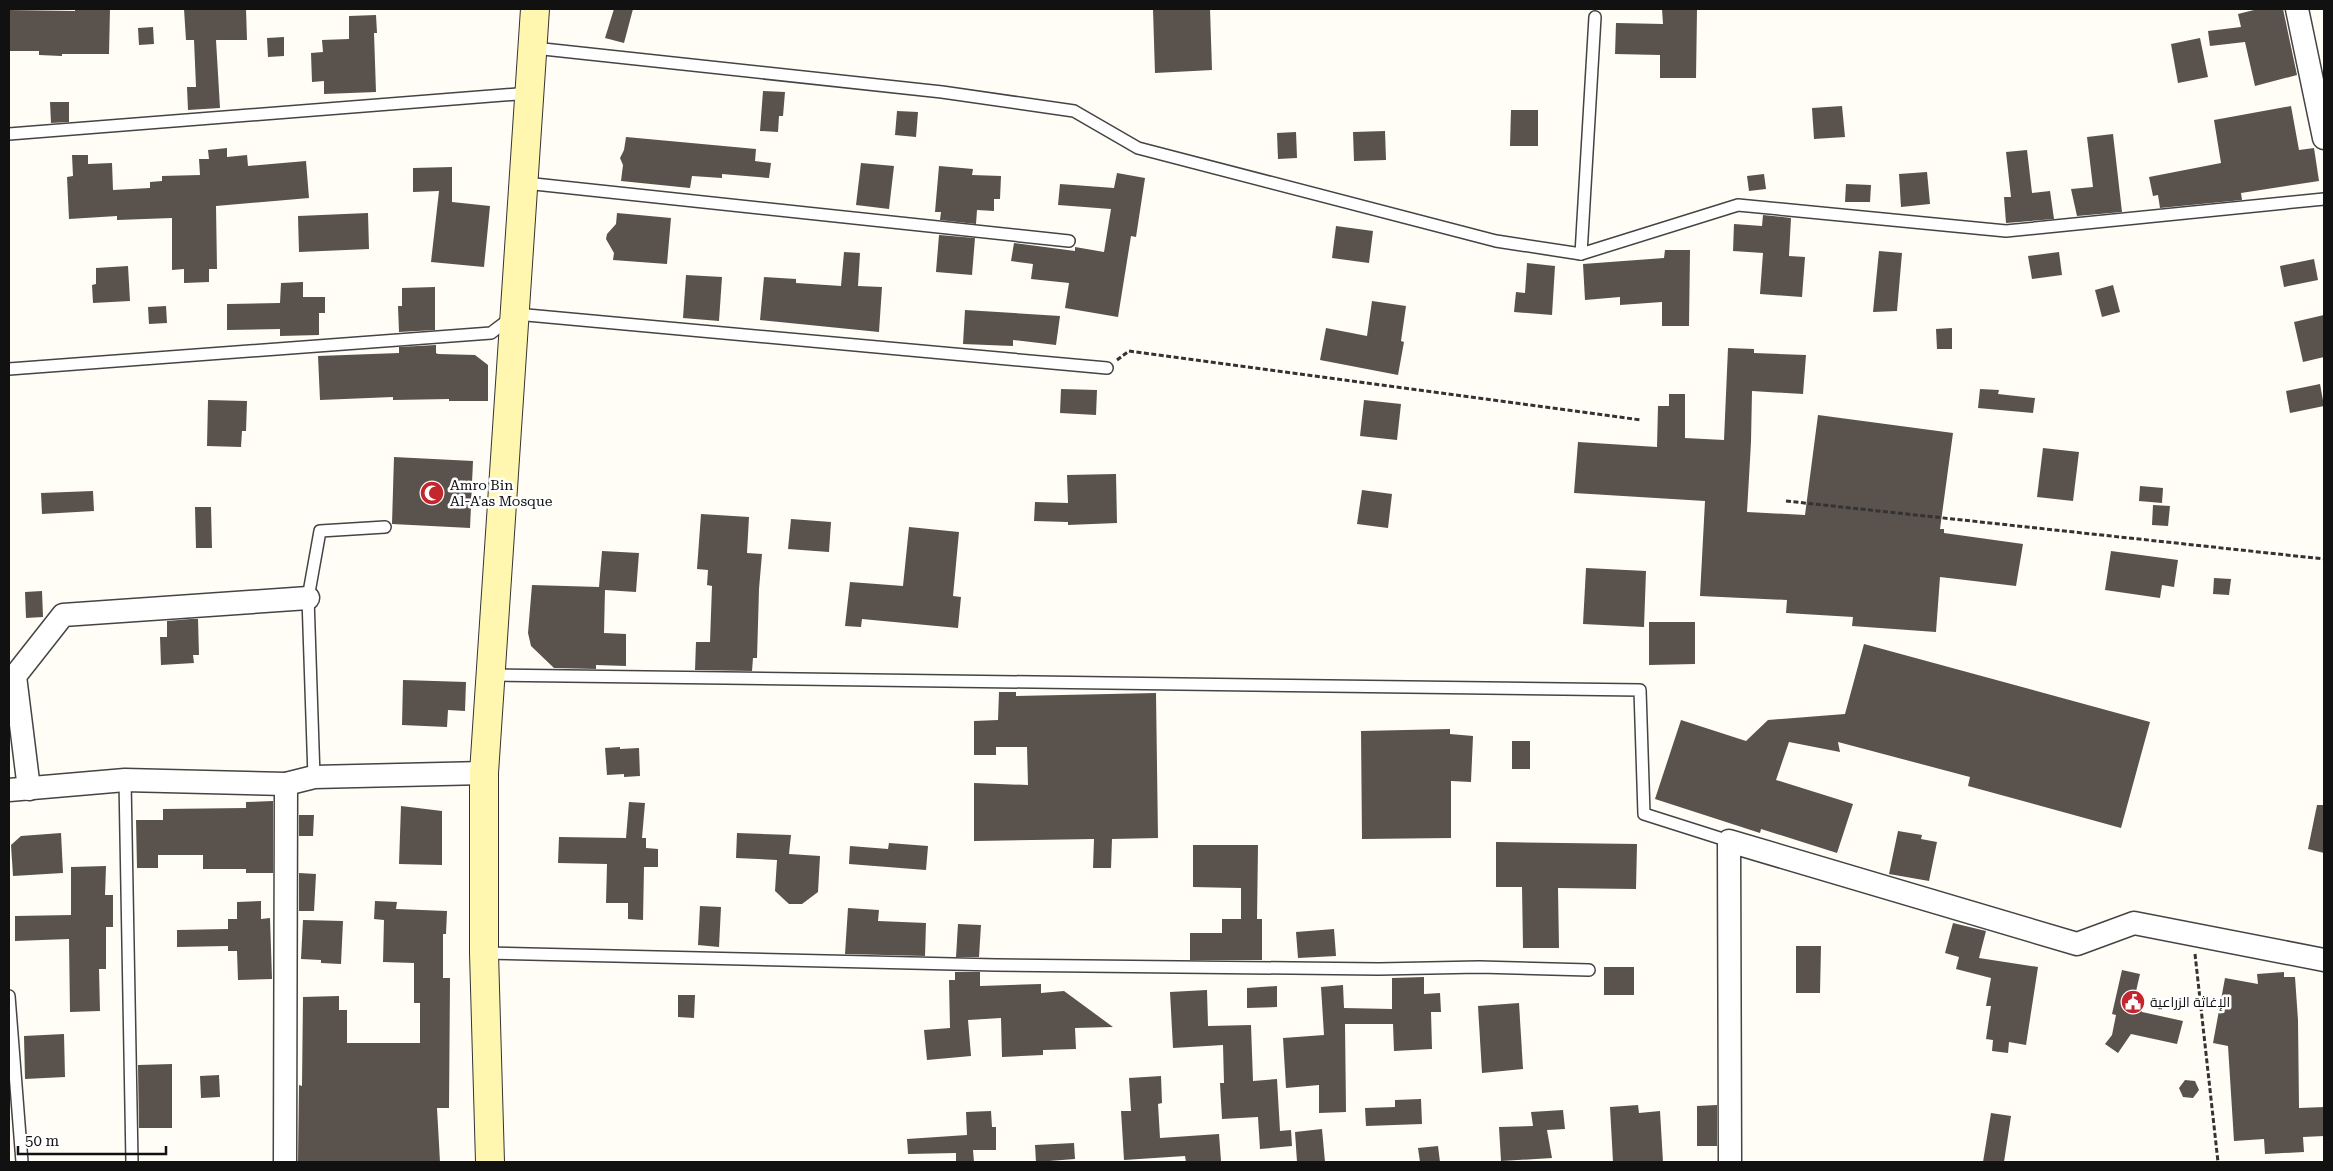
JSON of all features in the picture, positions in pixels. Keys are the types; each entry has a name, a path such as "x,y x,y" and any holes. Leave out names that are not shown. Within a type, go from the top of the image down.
{"street":[{"path":"490,1162 484,952 484,773 536,9"},
{"path":"2298,9 2321,108 2324,138"},
{"path":"308,598 63,615 15,676 14,790 126,780 286,784 314,777 484,773"},
{"path":"285,1162 286,784"},
{"path":"1730,1162 1728,841 2077,944 2134,923 2324,960"}],"lane":[{"path":"1581,254 1594,17"},
{"path":"534,48 942,92 1074,111 1138,148 1496,241 1581,254 1738,205 2006,231 2324,199"},
{"path":"9,134 530,93"},
{"path":"524,183 1069,241"},
{"path":"9,369 491,333 516,314 1107,368"},
{"path":"314,777 308,598 320,531 385,527"},
{"path":"491,675 1640,690 1644,814 1728,841"},
{"path":"126,780 132,1162"},
{"path":"484,952 986,964 1379,969 1479,966 1589,970"},
{"path":"9,996 22,1162"}],"path":[{"path":"1107,368 1128,352 1641,420"},
{"path":"1786,501 2324,559"},
{"path":"2193,934 2218,1162"}],"building":[{"path":"75,9 110,9 109,54 62,54 62,56 39,55 39,51 9,51 9,10 75,11"},
{"path":"184,9 246,9 247,40 216,40 220,108 188,110 187,87 196,87 194,40 186,40"},
{"path":"614,9 633,9 624,43 605,38"},
{"path":"1210,9 1212,70 1155,73 1153,10"},
{"path":"1662,9 1697,9 1696,78 1660,78 1660,55 1615,54 1616,23 1663,24"},
{"path":"2258,9 2283,9 2297,75 2255,86 2245,42 2210,46 2208,31 2241,27 2238,14"},
{"path":"376,15 377,33 374,33 376,92 324,94 324,81 312,82 311,53 323,52 322,40 349,39 349,16"},
{"path":"153,27 154,44 139,45 138,28"},
{"path":"284,37 284,56 268,57 267,38"},
{"path":"2200,38 2208,77 2178,83 2171,44"},
{"path":"763,91 785,92 783,116 779,116 778,132 760,131"},
{"path":"50,102 69,102 69,122 51,123"},
{"path":"1842,106 1845,137 1814,139 1812,108"},
{"path":"2291,106 2299,150 2314,148 2319,181 2241,193 2242,200 2160,208 2158,195 2153,196 2149,177 2221,163 2214,120"},
{"path":"1511,110 1538,110 1538,146 1510,146"},
{"path":"897,111 918,112 916,137 895,135"},
{"path":"1385,131 1386,160 1354,161 1353,132"},
{"path":"1296,132 1297,158 1278,159 1277,133"},
{"path":"2113,134 2122,212 2077,216 2071,189 2093,187 2087,137"},
{"path":"626,137 756,149 755,161 771,163 769,178 722,174 722,178 692,176 690,188 621,181 623,165 620,158 624,150"},
{"path":"227,148 227,157 247,155 248,166 306,161 309,198 216,206 217,269 209,269 209,282 184,283 184,269 172,270 172,218 117,220 117,216 69,219 67,177 73,176 72,155 88,155 88,164 112,163 113,190 150,188 150,182 162,181 162,176 200,175 199,159 209,159 208,150"},
{"path":"2027,150 2032,193 2050,191 2054,219 2006,223 2004,197 2011,197 2006,152"},
{"path":"861,163 894,166 889,209 856,205"},
{"path":"939,166 973,169 972,175 1001,176 1000,199 994,199 994,211 977,210 976,224 940,220 941,212 935,212"},
{"path":"452,167 452,202 490,206 484,267 431,262 439,191 413,192 413,168"},
{"path":"1927,172 1930,204 1901,207 1899,174"},
{"path":"1117,173 1145,178 1136,237 1131,236 1118,317 1065,308 1069,283 1031,279 1033,264 1011,261 1014,243 1075,251 1075,247 1104,252 1111,209 1058,205 1060,184 1114,188"},
{"path":"1764,174 1766,189 1749,191 1747,176"},
{"path":"1846,184 1871,185 1870,202 1845,202"},
{"path":"368,213 369,249 299,252 298,216"},
{"path":"617,213 671,218 667,264 613,260 614,253 606,239 607,234 616,224"},
{"path":"1763,215 1791,218 1789,256 1805,257 1802,297 1760,294 1763,253 1733,251 1734,224 1762,226"},
{"path":"1336,226 1373,231 1369,263 1332,258"},
{"path":"939,235 975,238 972,275 936,272"},
{"path":"1665,250 1690,250 1689,326 1662,326 1662,302 1620,305 1620,297 1585,300 1583,264 1664,258"},
{"path":"1879,251 1902,253 1897,311 1873,312"},
{"path":"844,252 860,253 858,286 882,287 879,332 760,320 764,277 796,279 796,283 841,286"},
{"path":"2059,252 2062,275 2032,279 2028,256"},
{"path":"2314,259 2318,280 2284,287 2280,266"},
{"path":"1527,263 1555,266 1552,315 1514,312 1516,292 1525,293"},
{"path":"128,266 130,301 93,303 92,285 96,284 96,268"},
{"path":"686,275 722,277 719,321 683,318"},
{"path":"303,282 303,297 325,297 325,313 319,313 319,335 280,336 280,329 227,330 227,304 280,303 281,283"},
{"path":"2113,285 2120,312 2102,317 2095,290"},
{"path":"435,287 435,330 399,332 398,306 402,306 402,288"},
{"path":"1372,301 1406,306 1401,341 1404,342 1398,375 1320,360 1326,328 1367,336"},
{"path":"166,306 167,323 149,324 148,307"},
{"path":"965,310 1060,316 1056,345 1013,340 1013,346 963,344"},
{"path":"2324,315 2324,357 2303,362 2294,322"},
{"path":"1952,328 1952,349 1937,349 1936,329"},
{"path":"436,345 436,353 438,354 475,355 488,365 488,401 449,401 449,399 393,400 393,397 320,400 318,356 399,353 399,347"},
{"path":"1728,348 1754,349 1754,353 1806,355 1803,394 1752,391 1747,512 1805,515 1818,415 1953,433 1940,529 1944,529 1944,533 2023,544 2016,586 1940,577 1936,632 1852,626 1853,617 1786,613 1787,600 1700,596 1705,501 1574,493 1578,442 1657,447 1658,406 1669,406 1669,394 1685,394 1685,438 1724,440"},
{"path":"2320,384 2324,406 2290,413 2286,391"},
{"path":"1061,389 1097,390 1096,415 1060,413"},
{"path":"1980,389 1999,390 1998,394 2035,398 2033,413 1978,408"},
{"path":"208,400 247,401 246,431 242,431 241,447 207,446"},
{"path":"1364,400 1401,404 1397,440 1360,436"},
{"path":"2043,448 2079,452 2073,501 2037,497"},
{"name":"Amro Bin Al-A'as Mosque","path":"394,457 473,461 470,528 392,524"},
{"path":"1116,474 1117,523 1068,525 1068,522 1034,521 1035,502 1068,503 1067,475"},
{"path":"2140,486 2163,488 2162,503 2139,501"},
{"path":"1362,490 1392,494 1388,528 1357,524"},
{"path":"93,491 94,511 42,514 41,493"},
{"path":"2153,505 2170,506 2168,526 2152,525"},
{"path":"195,507 211,507 212,548 196,548"},
{"path":"701,514 749,517 747,553 762,554 757,658 753,658 752,671 695,670 696,642 710,642 712,586 707,585 708,570 697,569"},
{"path":"791,519 831,522 829,552 788,549"},
{"path":"909,527 959,532 953,596 961,597 958,628 862,619 861,627 845,626 850,582 903,586"},
{"path":"602,551 639,553 636,592 605,590 604,633 626,634 626,666 596,665 596,669 554,668 531,646 528,633 532,585 599,587"},
{"path":"2111,551 2178,560 2174,587 2162,585 2160,598 2105,590"},
{"path":"1586,568 1646,571 1644,627 1583,624"},
{"path":"2214,578 2231,579 2229,595 2213,594"},
{"path":"42,591 43,617 26,618 25,592"},
{"path":"198,619 199,655 193,655 194,663 161,665 160,637 167,637 167,621"},
{"path":"1649,622 1695,622 1695,664 1649,665"},
{"path":"1864,644 2150,722 2121,828 1968,786 1970,777 1838,742 1840,752 1789,742 1776,780 1853,804 1837,853 1761,829 1760,833 1655,799 1681,720 1746,741 1768,720 1845,714"},
{"path":"403,680 466,682 465,711 448,710 447,727 402,725"},
{"path":"999,692 1016,692 1016,696 1156,693 1158,838 1112,839 1111,868 1093,868 1094,839 974,841 974,783 1028,785 1027,747 996,747 996,755 974,755 974,721 998,720"},
{"path":"1450,729 1450,734 1473,736 1471,782 1451,781 1451,838 1362,839 1361,731"},
{"path":"1512,741 1530,741 1530,769 1512,769"},
{"path":"620,747 620,749 639,748 640,776 624,777 624,774 607,775 605,748"},
{"path":"273,801 273,873 246,873 246,869 203,869 203,855 158,855 158,868 137,868 136,820 163,820 163,809 246,808 246,802"},
{"path":"629,802 645,803 642,838 646,838 646,848 658,849 658,867 644,867 643,920 628,919 628,903 606,903 607,864 558,863 559,837 626,838"},
{"path":"2317,805 2324,805 2324,853 2308,849"},
{"path":"401,806 442,811 442,865 399,864"},
{"path":"299,815 314,815 313,836 299,836"},
{"path":"1898,831 1922,835 1921,839 1937,842 1929,881 1889,874"},
{"path":"61,833 63,873 13,876 11,845 21,836"},
{"path":"737,833 791,835 789,854 820,856 818,892 802,904 789,904 775,891 777,860 736,858"},
{"path":"1496,842 1637,844 1636,889 1558,888 1559,948 1523,948 1522,887 1496,887"},
{"path":"889,843 928,846 926,870 849,864 850,846 888,849"},
{"path":"1193,845 1258,845 1257,919 1262,919 1262,960 1190,960 1190,933 1222,933 1222,919 1241,919 1241,888 1193,887"},
{"path":"106,866 105,895 113,895 113,927 106,927 106,969 99,969 100,1011 70,1012 69,939 15,941 15,916 71,915 71,867"},
{"path":"299,873 316,874 314,911 299,911"},
{"path":"261,901 261,919 270,918 272,979 238,980 237,951 228,951 228,946 177,947 177,930 228,929 228,919 237,919 237,902"},
{"path":"375,901 397,902 396,909 447,911 446,934 443,934 443,978 450,978 449,1108 437,1108 440,1162 298,1162 299,1085 302,1086 303,997 339,996 339,1010 347,1010 347,1043 420,1043 420,1003 414,1003 414,963 383,962 384,920 374,919"},
{"path":"700,906 721,907 719,947 698,945"},
{"path":"848,908 879,910 878,921 926,923 925,956 845,954"},
{"path":"303,920 343,921 341,964 301,959"},
{"path":"1953,923 1986,931 1979,958 2038,967 2026,1045 2009,1042 2008,1053 1992,1051 1993,1040 1986,1039 1991,1006 1986,1006 1991,978 1956,969 1959,957 1945,953"},
{"path":"958,924 981,925 979,957 956,957"},
{"path":"1334,929 1336,956 1298,958 1296,932"},
{"path":"1796,946 1821,946 1820,993 1796,993"},
{"path":"1604,967 1634,967 1634,995 1604,995"},
{"path":"2122,970 2140,974 2134,1000 2142,1012 2183,1021 2177,1044 2131,1034 2118,1053 2105,1044 2112,1035 2116,1015 2112,1014"},
{"path":"955,972 980,972 980,986 1041,984 1041,993 1064,991 1113,1027 1075,1028 1076,1049 1043,1050 1043,1055 1002,1057 1001,1018 968,1020 971,1056 927,1060 924,1030 950,1028 949,980 955,980"},
{"path":"2284,972 2284,977 2295,977 2298,1020 2299,1108 2324,1107 2324,1136 2303,1137 2304,1152 2265,1154 2264,1139 2234,1141 2228,1046 2213,1043 2225,978 2258,984 2257,974"},
{"path":"1424,977 1424,994 1440,993 1441,1012 1431,1012 1432,1049 1394,1051 1393,1024 1345,1024 1346,1112 1319,1113 1319,1085 1286,1088 1283,1038 1324,1035 1321,987 1343,985 1344,1008 1392,1009 1392,978"},
{"path":"1277,986 1277,1007 1247,1008 1247,988"},
{"path":"1207,990 1208,1026 1251,1025 1253,1081 1277,1079 1280,1131 1291,1130 1292,1146 1260,1149 1258,1117 1222,1119 1220,1083 1224,1083 1223,1045 1173,1048 1170,992"},
{"path":"678,995 695,995 694,1018 678,1017"},
{"path":"1519,1003 1523,1069 1482,1073 1478,1006"},
{"path":"64,1034 65,1077 25,1079 24,1036"},
{"path":"172,1064 172,1128 139,1128 138,1065"},
{"path":"219,1075 220,1097 201,1098 200,1076"},
{"path":"1161,1076 1162,1103 1158,1104 1160,1138 1219,1134 1221,1161 1186,1162 1185,1156 1124,1160 1121,1111 1131,1111 1129,1078"},
{"path":"2185,1080 2195,1081 2199,1090 2193,1098 2183,1097 2179,1088"},
{"path":"1421,1099 1422,1124 1366,1126 1365,1108 1395,1107 1395,1100"},
{"path":"1638,1105 1639,1113 1660,1111 1663,1162 1613,1162 1610,1107"},
{"path":"1717,1105 1717,1146 1697,1146 1697,1106"},
{"path":"1563,1110 1565,1129 1547,1130 1552,1158 1501,1161 1499,1127 1533,1126 1531,1112"},
{"path":"991,1111 992,1127 996,1127 996,1150 973,1150 974,1162 956,1162 956,1153 908,1154 907,1139 967,1135 966,1112"},
{"path":"1991,1113 2011,1116 2004,1162 1983,1162"},
{"path":"1322,1129 1325,1162 1297,1162 1295,1132"},
{"path":"1074,1143 1075,1159 1036,1162 1035,1145"},
{"path":"1438,1146 1440,1162 1420,1162 1418,1148"}],"place":[{"name":"Amro Bin Al-A'as Mosque","path":"432,493"},
{"name":"الإغاثة الزراعية","path":"2133,1002"}]}
